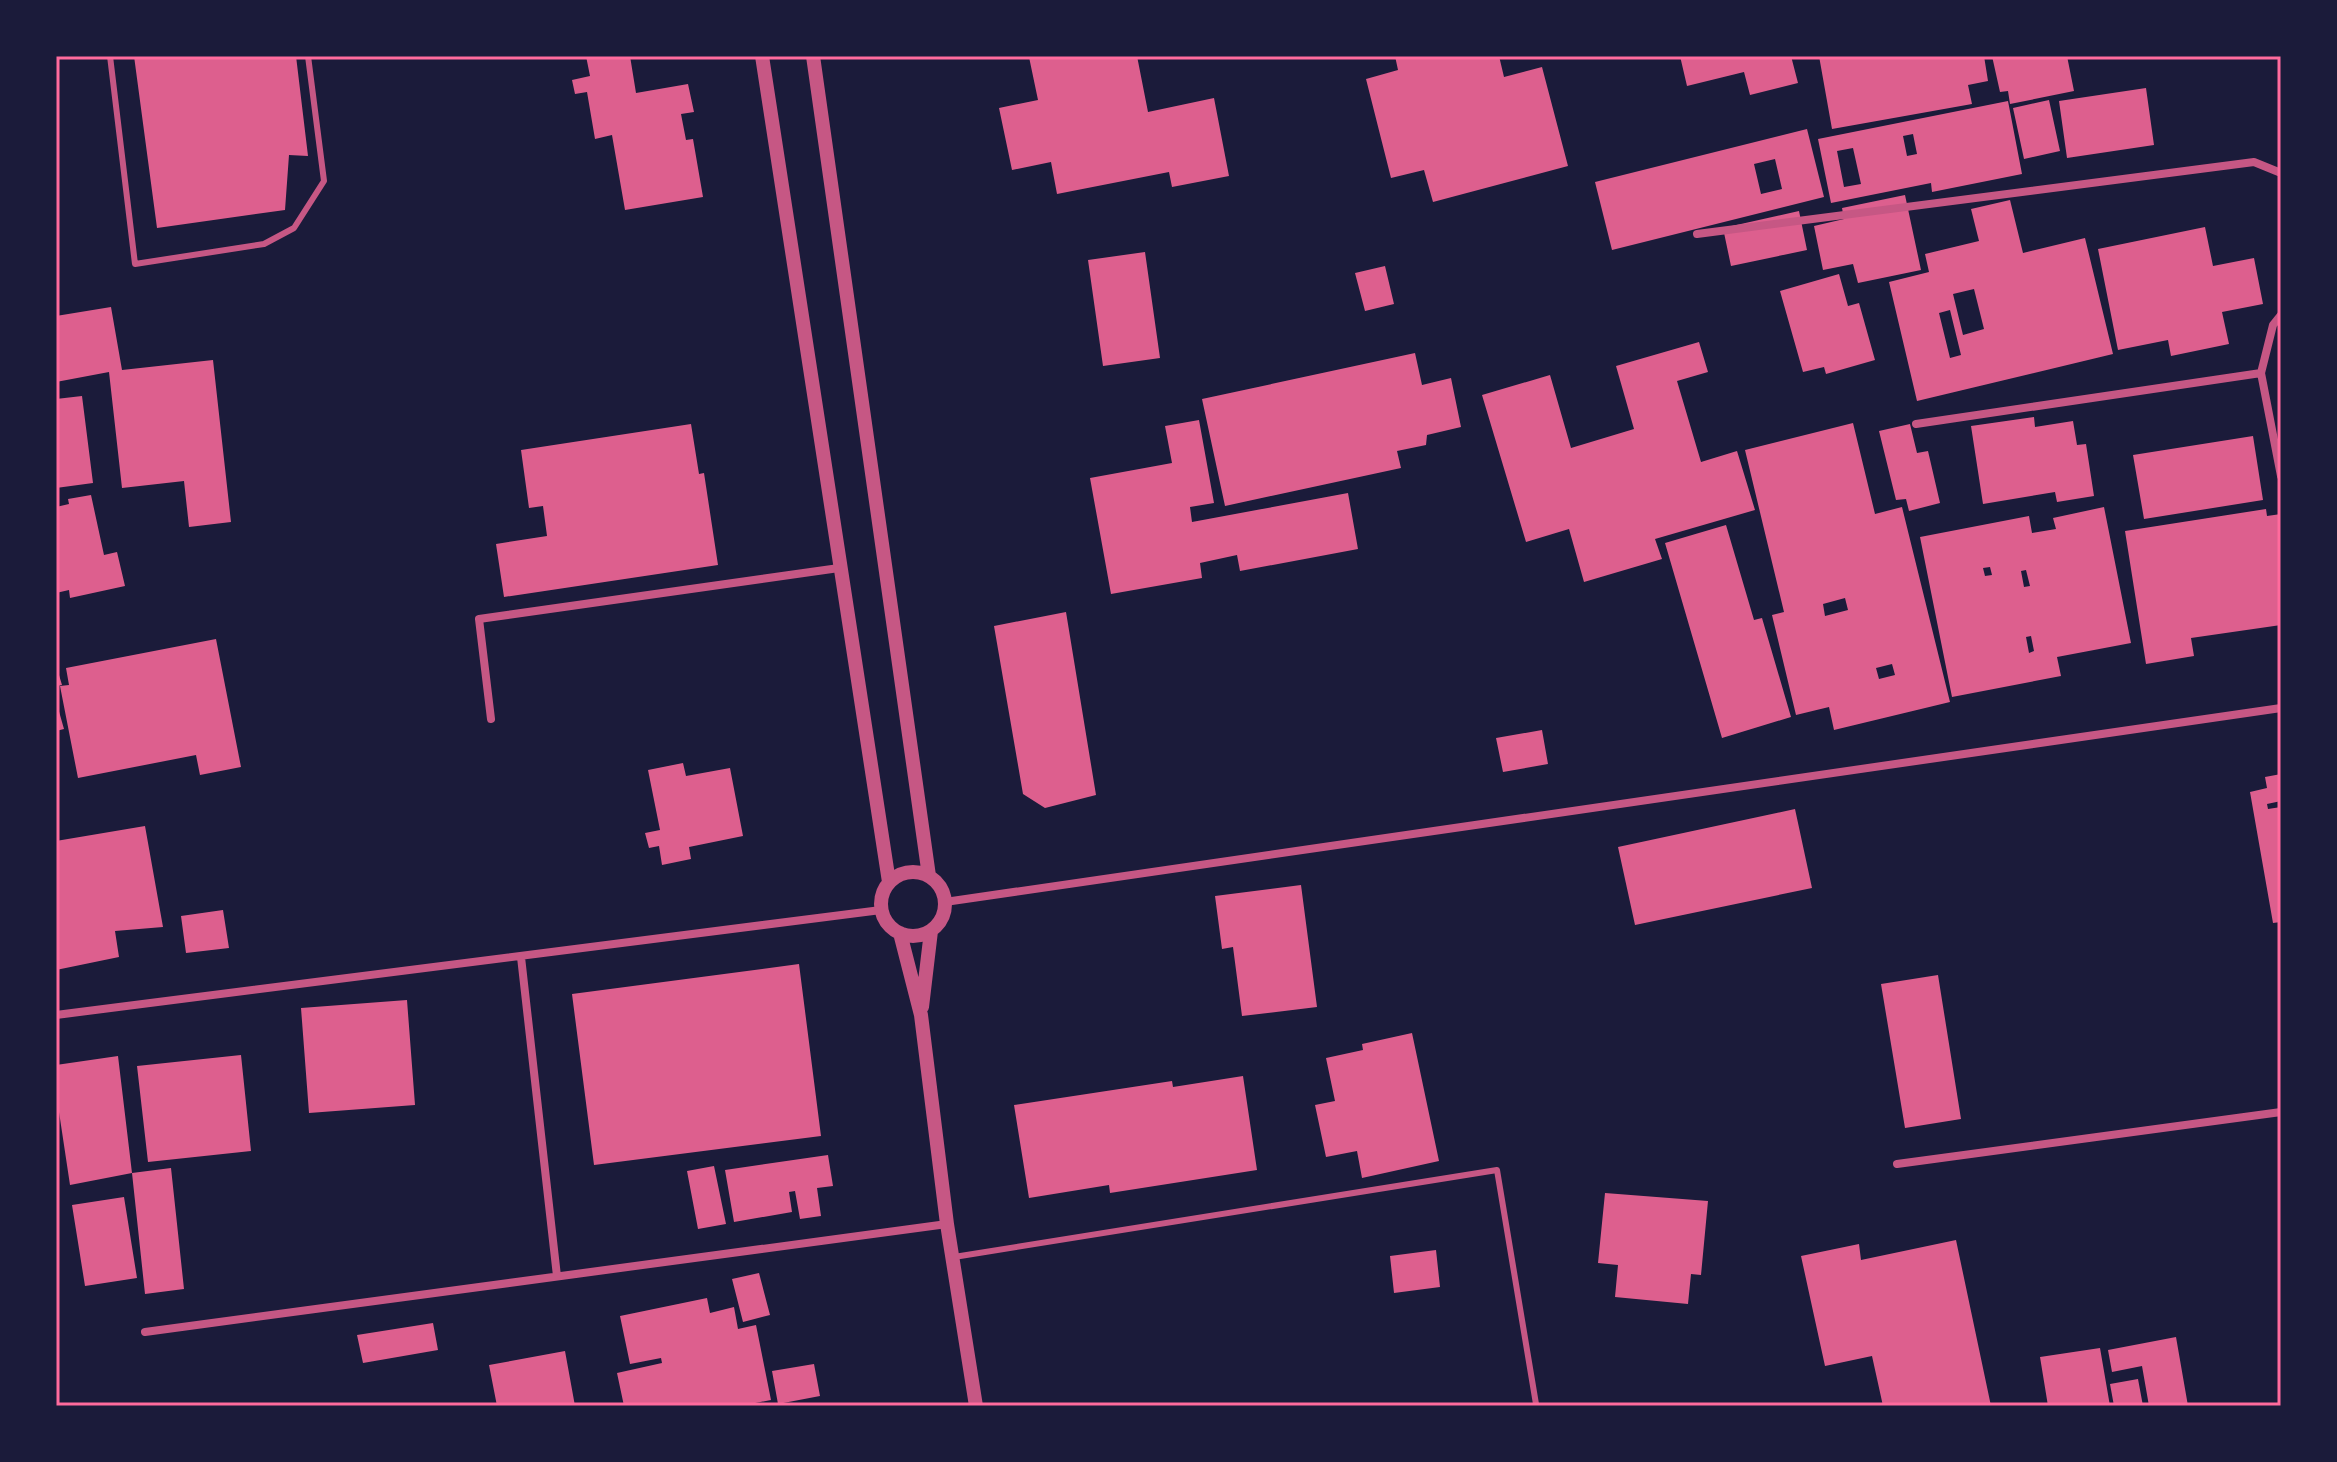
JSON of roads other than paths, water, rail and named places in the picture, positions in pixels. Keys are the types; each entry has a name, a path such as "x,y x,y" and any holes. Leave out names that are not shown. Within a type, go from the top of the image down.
{"street":[{"path":"762,56 889,882"},
{"path":"813,56 929,876"},
{"path":"1697,234 2254,162 2281,173"},
{"path":"2281,315 2273,325 2261,373 2281,476"},
{"path":"1916,424 2261,373"},
{"path":"491,719 479,619 839,568"},
{"path":"945,902 2281,708"},
{"path":"921,1015 931,931 944,913 945,902 937,883 918,872 907,872 889,882 884,890 881,910 885,920 900,933 916,936 931,931"},
{"path":"56,1015 881,910"},
{"path":"900,933 921,1015 947,1224 976,1406"},
{"path":"521,957 557,1276"},
{"path":"1897,1164 2281,1112"},
{"path":"145,1332 947,1224"}],"lane":[{"path":"110,56 135,264 264,244 294,228 324,181 308,56"},
{"path":"952,1257 1497,1170 1536,1404"}]}
